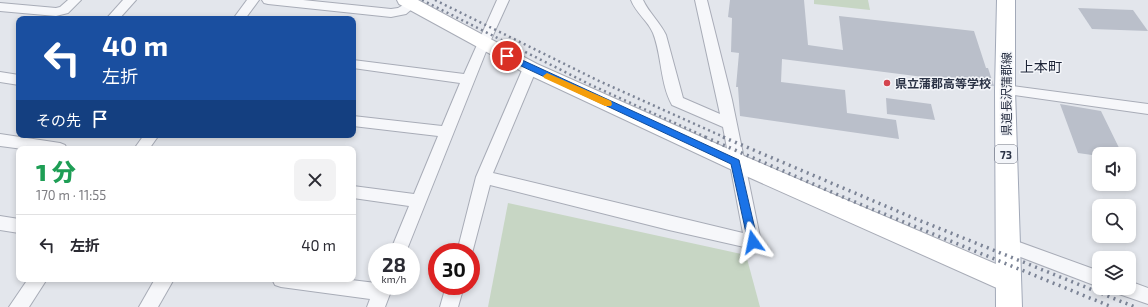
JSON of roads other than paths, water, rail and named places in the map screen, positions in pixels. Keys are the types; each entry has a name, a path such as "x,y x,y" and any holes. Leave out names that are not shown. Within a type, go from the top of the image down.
{"main road":[{"name":"県道長沢蒲郡線","path":"1006,0 1005,90 1009,307"}],"street":[{"path":"0,6 5,0"},
{"path":"0,6 56,12 64,10 75,0"},
{"path":"115,16 130,0"},
{"path":"241,16 253,0"},
{"path":"268,0 391,13 402,11 408,2 483,44 530,68 736,162 1008,281"},
{"path":"402,243 483,44 503,0"},
{"path":"637,0 641,9 656,26 660,35 677,101 729,124"},
{"path":"484,177 669,223 753,242 729,124 701,0"},
{"path":"356,64 469,79"},
{"path":"467,243 484,177 530,68"},
{"path":"0,76 16,79"},
{"path":"1005,90 1148,109"},
{"path":"356,121 447,132"},
{"path":"143,146 150,138"},
{"path":"0,140 40,146"},
{"path":"356,192 419,201"},
{"path":"0,222 16,225"},
{"path":"1008,245 1092,275"},
{"path":"18,307 36,282"},
{"path":"148,307 163,282"},
{"path":"300,282 368,293"},
{"path":"1136,292 1148,296"},
{"path":"449,307 452,295"}],"railway":[{"path":"422,0 591,85 708,138"},
{"path":"435,0 599,81 726,138"},
{"path":"705,137 850,200 1112,307"},
{"path":"723,137 916,219 1135,307"}],"place":[{"name":"県立蒲郡高等学校","path":"887,83"}],"district":[{"name":"上本町","path":"1041,66"}]}
